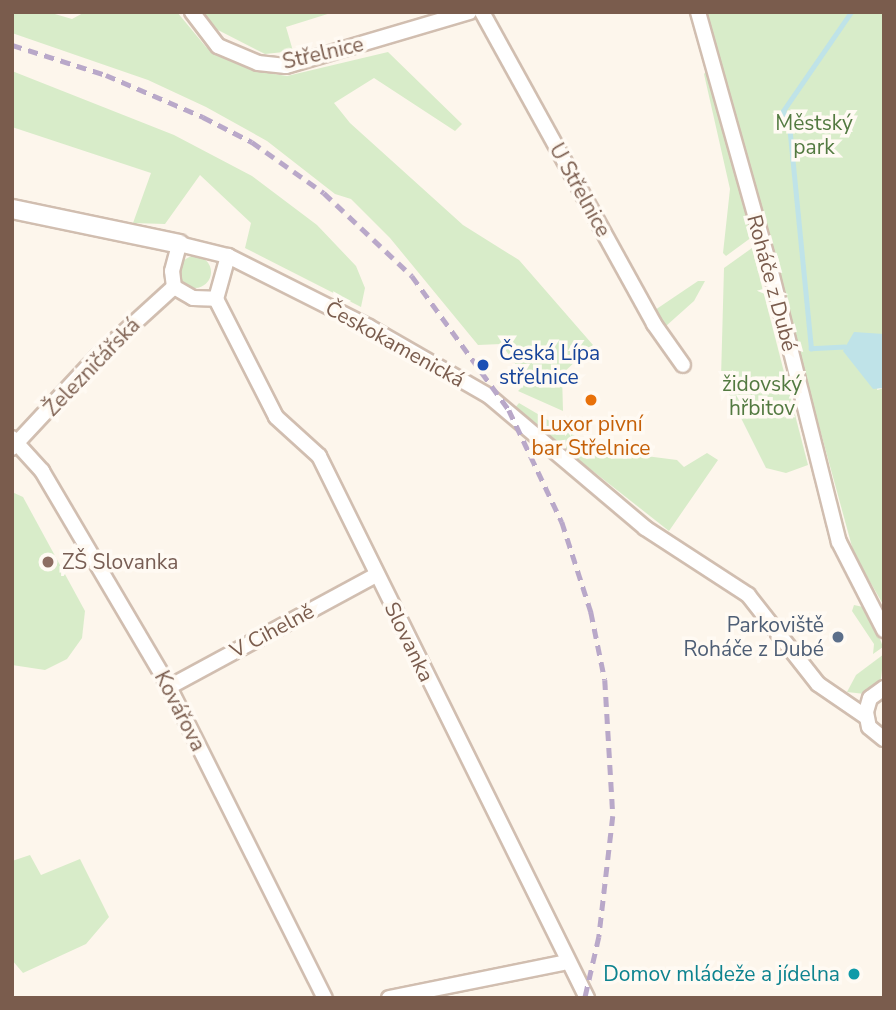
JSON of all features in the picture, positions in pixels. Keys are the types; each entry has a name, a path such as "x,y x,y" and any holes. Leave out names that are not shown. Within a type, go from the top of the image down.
{"street":[{"name":"Střelnice","path":"192,12 218,46 258,64 286,66 469,12"},
{"name":"U Střelnice","path":"482,12 654,324 683,365"},
{"name":"Roháče z Dubé","path":"698,12 771,272 839,542 884,630"},
{"name":"Českokamenická","path":"12,209 228,256 369,327 509,410 645,528 752,598 817,684 866,717"},
{"path":"179,244 172,271 174,287 193,298 216,299 228,256"},
{"name":"Železničářská","path":"14,444 97,357 174,287"},
{"name":"Slovanka","path":"216,299 276,417 319,456 587,998"},
{"name":"Kovářova","path":"14,444 42,471 169,687 325,998"},
{"name":"V Cihelně","path":"169,687 376,575"},
{"path":"840,702 870,698 884,688"},
{"path":"870,698 866,717 873,732 884,739"},
{"path":"389,998 567,962"}],"green space":[{"path":"12,12 48,12 72,19 85,12 177,12 206,47 256,71 287,76 388,52 462,124 455,131 374,78 334,103 350,123 463,225 519,260 593,345 562,374 563,411 518,391 528,381 501,344 478,345 390,238 351,199 335,194 267,141 206,107 148,80 12,33"},
{"path":"203,12 334,12 286,27 293,51 265,54 216,29"},
{"name":"Městský park","path":"706,12 884,12 884,334 877,390 884,388 884,606 854,554"},
{"path":"709,68 752,237 726,256 723,253 730,189 704,74"},
{"path":"12,71 174,135 252,176 317,225 356,266 365,288 361,307 245,248 251,223 200,175 165,224 133,223 151,173 12,127"},
{"name":"židovský hřbitov","path":"752,248 808,465 786,473 766,468 721,378 724,268"},
{"path":"195,256 206,261 211,272 206,283 195,288 184,283 179,272 184,261"},
{"path":"698,281 705,281 694,301 666,326 655,310"},
{"path":"519,403 599,450 677,460 684,467 707,453 718,460 669,531 514,409"},
{"path":"12,492 23,497 85,611 82,638 67,659 45,670 12,665"},
{"path":"854,605 863,607 880,639 883,647 873,654 874,644 852,611"},
{"path":"884,654 880,686 865,694 847,692 856,675"},
{"path":"30,855 41,875 80,859 109,917 86,944 23,973 12,960 12,861"}],"water":[{"path":"854,332 884,334 884,388 873,389 843,351"}],"waterway":[{"path":"845,347 811,349 789,123 783,111 851,12"}],"railway":[{"path":"12,45 106,75 203,117 252,142 324,193 412,276 509,410 562,522 591,612 605,680 613,816 599,937 585,998"}],"place":[{"name":"Česká Lípa střelnice","path":"483,365"},
{"name":"Luxor pivní bar Střelnice","path":"591,400"},
{"name":"ZŠ Slovanka","path":"48,562"},
{"name":"Parkoviště Roháče z Dubé","path":"838,637"},
{"name":"Domov mládeže a jídelna","path":"854,974"}]}
